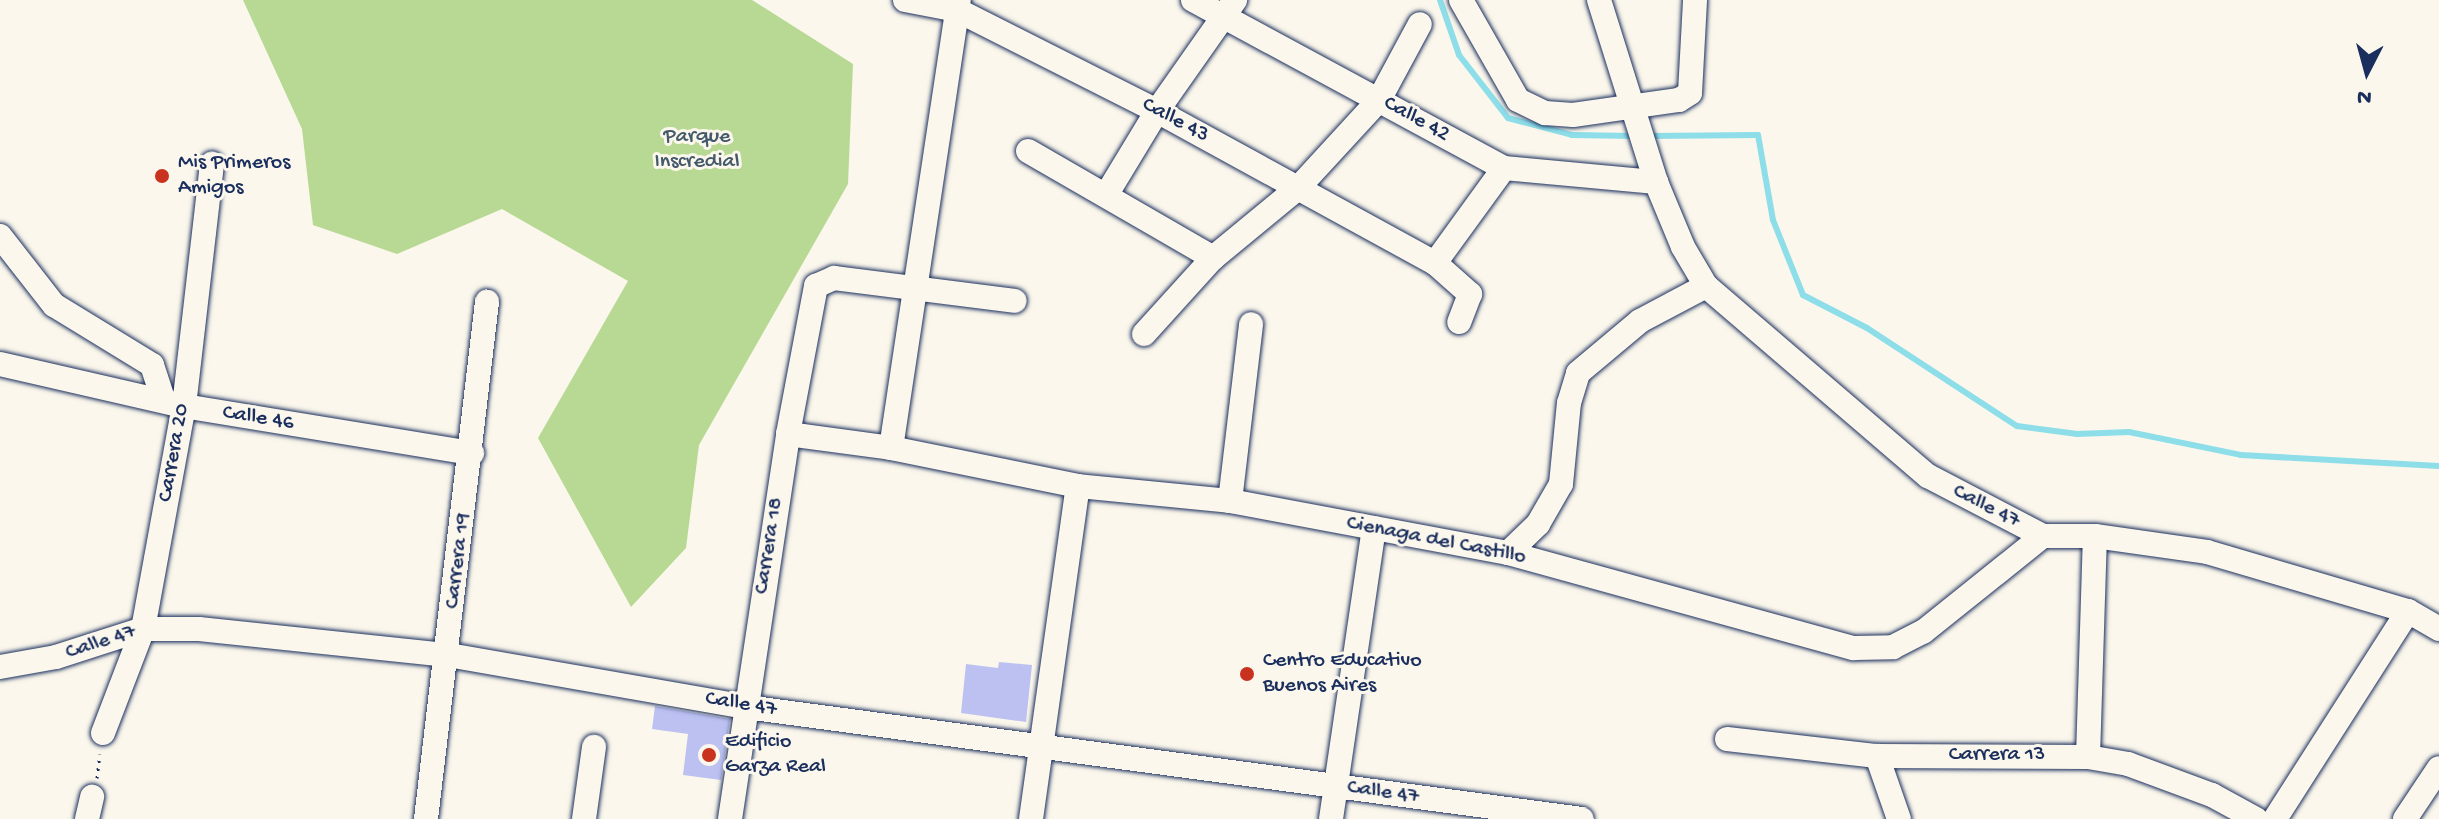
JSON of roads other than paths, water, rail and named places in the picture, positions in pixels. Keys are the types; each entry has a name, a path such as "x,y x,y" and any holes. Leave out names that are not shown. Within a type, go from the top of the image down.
{"street":[{"name":"Calle 43","path":"905,0 958,5 1435,263 1470,294 1459,322"},
{"name":"Calle 42","path":"1193,0 1231,8 1379,100 1504,168 1653,171"},
{"path":"1461,0 1518,100 1545,113 1637,116 1690,93 1695,0"},
{"name":"Calle 47","path":"1599,0 1653,171 1683,247 1706,286 1928,476 2043,536 2095,536 2207,552 2408,611 2439,629"},
{"path":"891,448 913,285 958,5"},
{"path":"1108,192 1157,111 1231,8"},
{"path":"1144,334 1213,258 1299,187 1379,100 1420,24"},
{"path":"1028,151 1108,192 1213,258"},
{"name":"Carrera 20","path":"103,733 143,629 174,403 212,164"},
{"path":"1435,263 1504,168"},
{"path":"0,236 54,305 152,365 174,403"},
{"name":"Carrera 18","path":"730,819 812,295 824,279 913,285"},
{"path":"913,285 1015,301"},
{"path":"1508,553 1538,524 1561,484 1569,403 1578,373 1640,321 1706,286"},
{"name":"Carrera 19","path":"426,819 472,453 487,302"},
{"path":"1230,501 1251,324"},
{"name":"Calle 46","path":"0,364 174,403 472,453"},
{"name":"Cienaga del Castillo","path":"788,434 891,448 1078,486 1230,501 1508,553 1854,648 1893,647 1923,632 2043,536"},
{"path":"1031,819 1039,744 1078,486"},
{"path":"1331,819 1374,528"},
{"path":"2088,757 2095,536"},
{"path":"2275,819 2408,611"},
{"name":"Calle 47","path":"0,667 56,657 143,629 199,629 448,655 746,707 1582,819"},
{"name":"Carrera 13","path":"1727,739 1877,756 2088,757 2156,774 2256,819"},
{"path":"584,819 594,747"},
{"path":"1877,756 1899,819"},
{"path":"2405,819 2439,768"}],"waterway":[{"path":"1440,0 1459,55 1508,118 1572,135 1634,136"},
{"path":"1649,136 1758,135 1773,220 1803,295 1867,328 2017,426 2077,434 2129,432 2241,455 2439,466"}],"place":[{"name":"Mis Primeros Amigos","path":"162,176"},
{"name":"Centro Educativo Buenos Aires","path":"1247,674"},
{"name":"Edificio Garza Real","path":"709,755"}],"park label":[{"name":"Parque Inscredial","path":"697,150"}]}
